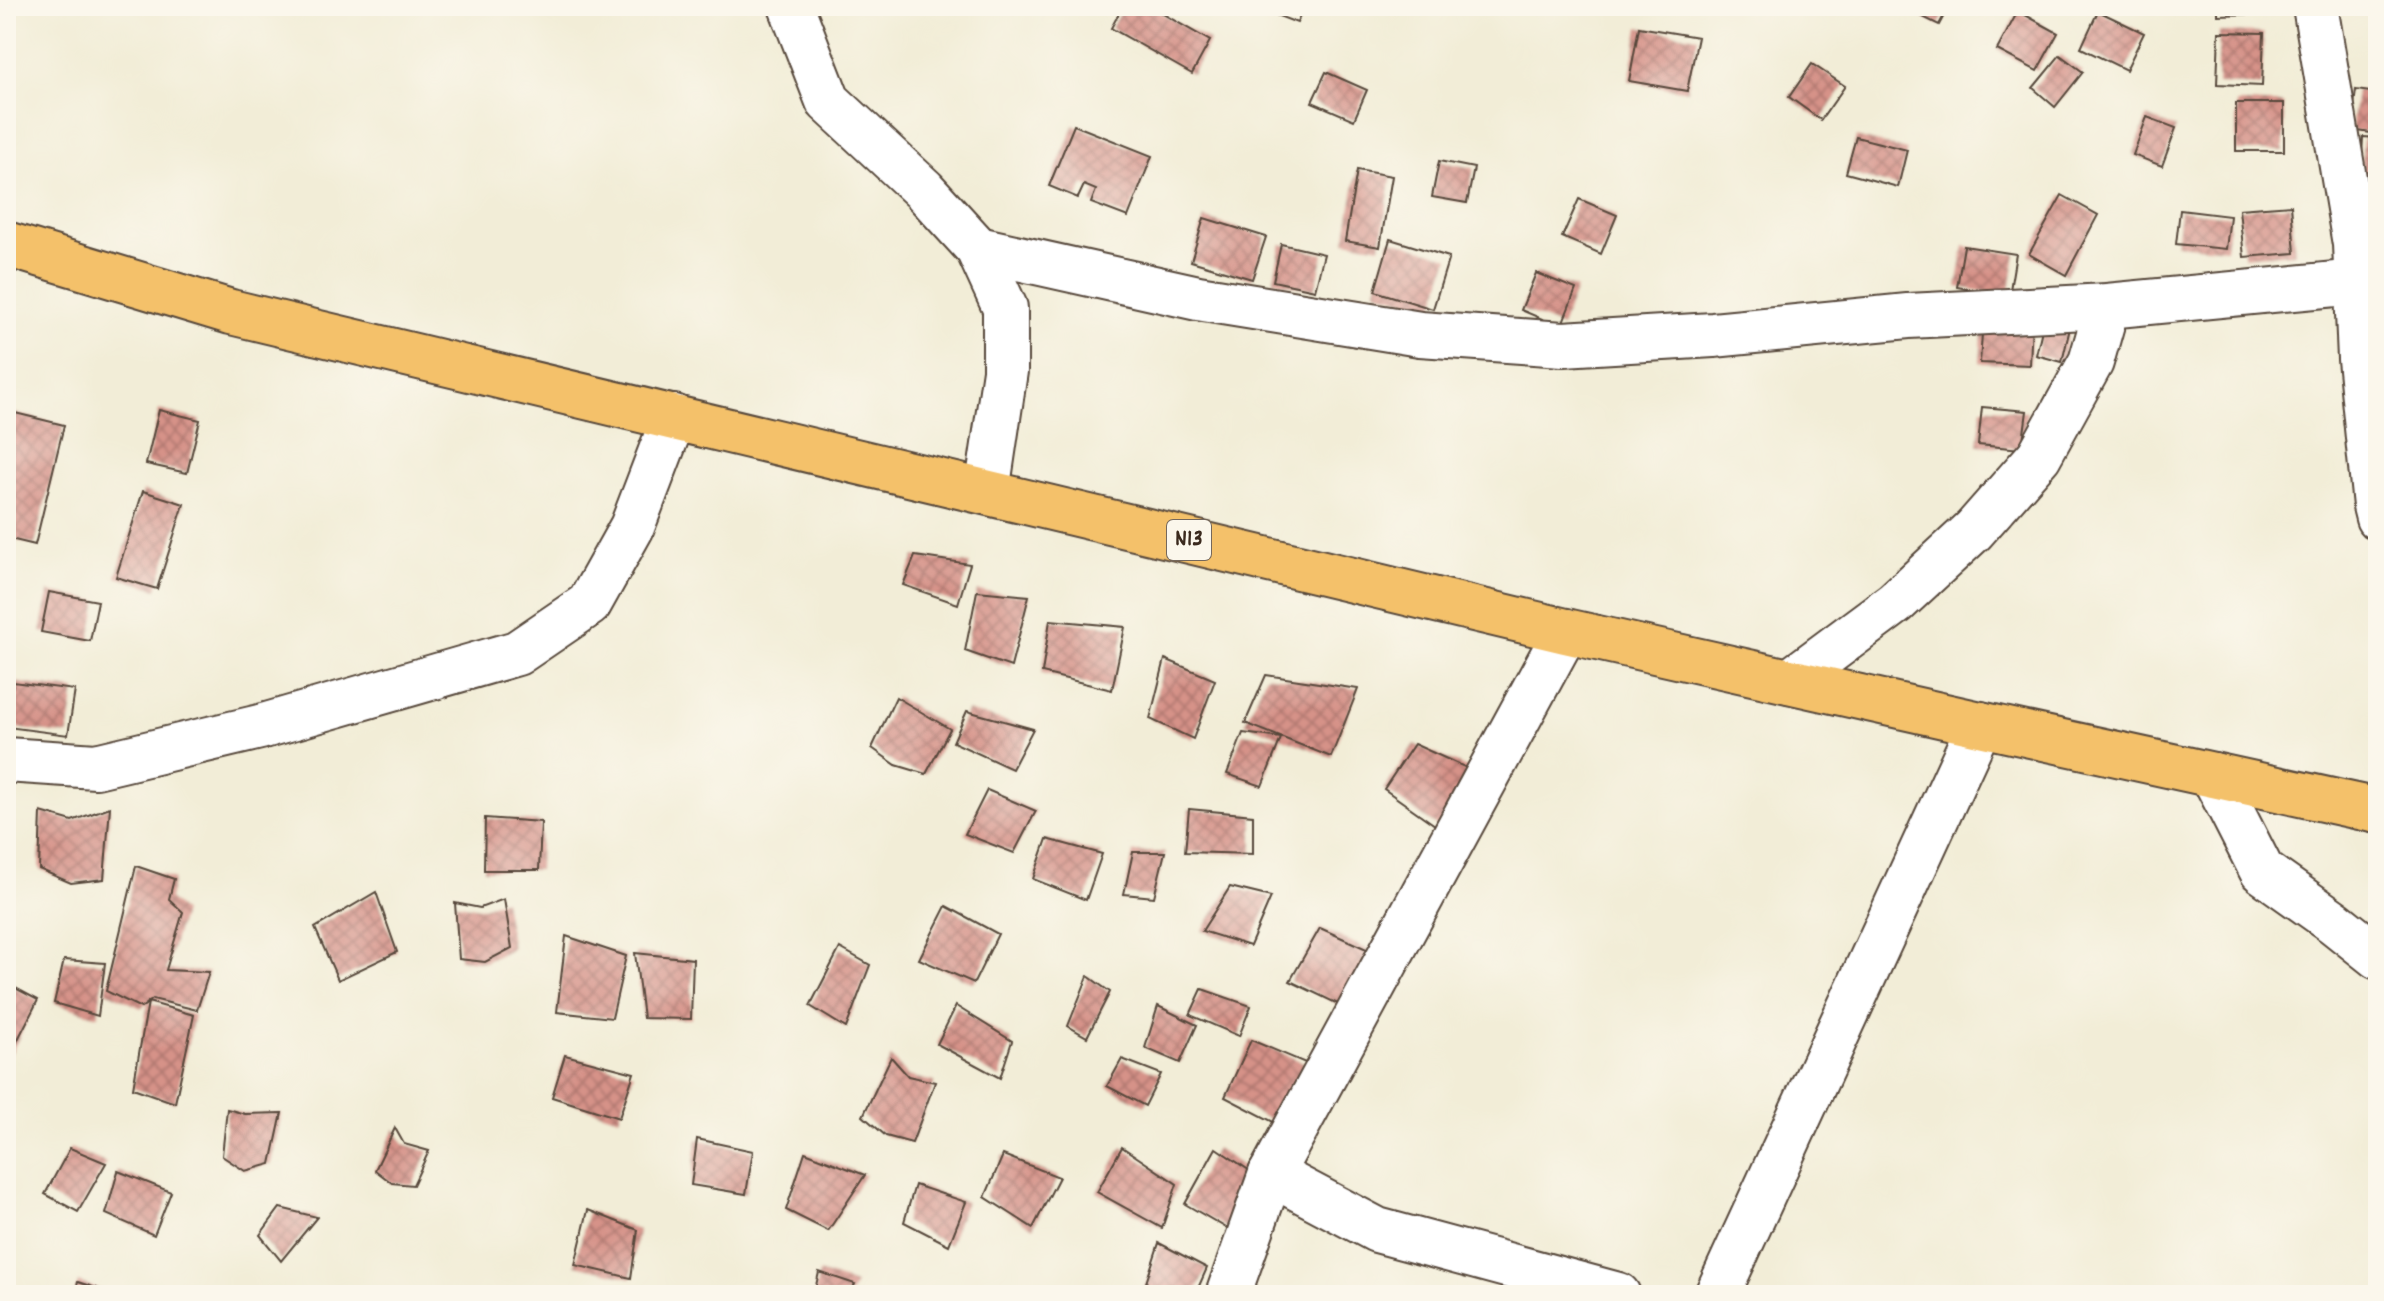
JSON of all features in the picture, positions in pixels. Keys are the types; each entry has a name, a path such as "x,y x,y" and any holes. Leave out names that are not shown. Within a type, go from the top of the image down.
{"main road":[{"name":"N13","path":"6,244 231,312 1566,631 2378,811"}],"street":[{"path":"791,6 828,101 924,190 978,249 1005,308 1005,371 987,492"},
{"path":"2315,6 2363,256 2360,359 2378,518"},
{"path":"978,249 1198,298 1420,334 1563,344 1713,335 1908,316 2107,306 2363,256"},
{"path":"1790,681 1895,603 1974,530 2039,456 2091,362 2107,306"},
{"path":"6,760 96,766 260,727 517,653 589,604 632,527 674,417"},
{"path":"1228,1295 1271,1174 1566,631"},
{"path":"1717,1295 1980,724"},
{"path":"2213,775 2262,871 2378,957"},
{"path":"1271,1174 1377,1230 1618,1295"}],"building":[{"path":"1123,6 1149,6 1210,41 1192,74 1111,28"},
{"path":"1270,6 1304,6 1297,23 1268,12"},
{"path":"1901,6 1949,6 1939,25"},
{"path":"2218,6 2254,6 2254,14 2218,15"},
{"path":"2018,11 2058,33 2037,71 1997,50"},
{"path":"2098,11 2144,33 2126,70 2081,48"},
{"path":"1639,27 1698,37 1687,91 1629,81"},
{"path":"2219,32 2264,33 2262,86 2217,84"},
{"path":"2060,55 2083,72 2055,107 2033,88"},
{"path":"1812,64 1845,86 1821,120 1789,97"},
{"path":"1326,72 1367,90 1354,120 1312,102"},
{"path":"2356,90 2378,93 2378,134 2351,130"},
{"path":"2236,103 2284,103 2284,151 2236,151"},
{"path":"2147,117 2176,128 2162,166 2133,155"},
{"path":"1074,125 1152,156 1128,217 1091,203 1096,190 1084,185 1078,198 1049,186"},
{"path":"1856,137 1907,150 1898,187 1846,173"},
{"path":"2363,137 2378,138 2378,176 2361,176"},
{"path":"1439,161 1474,168 1467,203 1432,197"},
{"path":"1357,170 1392,176 1380,247 1345,241"},
{"path":"2062,195 2098,215 2066,275 2029,254"},
{"path":"1579,199 1617,215 1601,254 1562,237"},
{"path":"2291,205 2295,253 2244,257 2239,209"},
{"path":"2180,210 2230,216 2226,249 2176,244"},
{"path":"1204,218 1266,237 1252,279 1191,261"},
{"path":"1390,239 1449,257 1433,309 1375,291"},
{"path":"1281,244 1324,254 1315,290 1273,281"},
{"path":"1964,246 2016,254 2009,296 1957,287"},
{"path":"1536,273 1576,289 1561,327 1521,310"},
{"path":"1983,319 2032,321 2030,365 1980,363"},
{"path":"2044,321 2070,328 2062,362 2036,355"},
{"path":"1982,407 2027,411 2022,449 1978,445"},
{"path":"159,410 200,420 187,473 146,464"},
{"path":"11,412 64,425 35,545 6,538 6,434"},
{"path":"143,491 184,504 157,589 116,577"},
{"path":"915,556 970,564 958,604 903,585"},
{"path":"977,591 1029,596 1011,667 965,651"},
{"path":"49,592 98,601 90,641 41,632"},
{"path":"1050,620 1125,627 1112,690 1042,673"},
{"path":"1165,659 1215,680 1193,739 1150,719"},
{"path":"1266,675 1358,689 1331,757 1245,723"},
{"path":"13,682 75,690 68,735 7,727"},
{"path":"896,697 950,729 926,774 896,765 872,748"},
{"path":"967,711 1033,729 1012,769 953,742"},
{"path":"1243,733 1281,738 1262,786 1227,774"},
{"path":"1414,744 1469,769 1442,830 1384,789"},
{"path":"987,790 1036,811 1014,853 965,834"},
{"path":"110,807 104,879 71,883 39,869 41,812 72,821"},
{"path":"1189,809 1253,815 1253,854 1185,852"},
{"path":"485,818 541,822 539,870 484,870"},
{"path":"1047,839 1102,854 1086,900 1033,879"},
{"path":"1133,852 1165,852 1154,897 1124,894"},
{"path":"136,866 174,879 169,899 183,912 166,970 209,972 197,1010 153,999 141,1008 106,991"},
{"path":"1230,887 1271,897 1250,946 1202,931"},
{"path":"376,892 397,952 338,980 315,928"},
{"path":"504,899 512,948 485,962 459,959 455,903 480,908"},
{"path":"946,906 998,934 974,983 919,959"},
{"path":"1320,928 1371,951 1344,1007 1290,981"},
{"path":"566,936 626,956 612,1018 557,1012"},
{"path":"840,948 870,965 846,1028 810,1006"},
{"path":"635,953 693,959 691,1019 643,1018"},
{"path":"64,960 105,963 98,1016 54,1003"},
{"path":"1088,976 1110,992 1087,1037 1068,1026"},
{"path":"6,983 38,1000 9,1057 6,1056"},
{"path":"1202,989 1251,1006 1239,1036 1190,1015"},
{"path":"148,1002 194,1015 175,1103 133,1088"},
{"path":"956,1006 1012,1041 1000,1078 937,1044"},
{"path":"1158,1006 1197,1025 1180,1063 1145,1048"},
{"path":"1251,1040 1308,1064 1283,1127 1225,1097"},
{"path":"565,1055 634,1073 619,1118 552,1097"},
{"path":"891,1057 908,1076 935,1082 912,1143 886,1136 863,1116"},
{"path":"1122,1059 1161,1074 1145,1106 1107,1086"},
{"path":"227,1109 245,1114 282,1113 271,1164 245,1171 222,1156"},
{"path":"395,1128 404,1144 429,1151 413,1185 392,1183 375,1170"},
{"path":"697,1139 753,1151 746,1194 691,1185"},
{"path":"1122,1147 1177,1184 1162,1228 1097,1192"},
{"path":"70,1148 106,1163 78,1212 45,1194"},
{"path":"1216,1148 1253,1173 1230,1230 1185,1204"},
{"path":"805,1152 865,1175 828,1231 786,1210"},
{"path":"1003,1155 1059,1177 1033,1228 985,1197"},
{"path":"118,1171 171,1192 154,1235 106,1214"},
{"path":"915,1185 966,1202 949,1245 904,1222"},
{"path":"280,1208 317,1217 281,1261 260,1235"},
{"path":"588,1210 638,1230 631,1278 575,1265"},
{"path":"1159,1243 1207,1268 1195,1295 1142,1295"},
{"path":"819,1272 855,1284 850,1295 814,1295"},
{"path":"78,1282 114,1294 114,1295 74,1295"}]}
